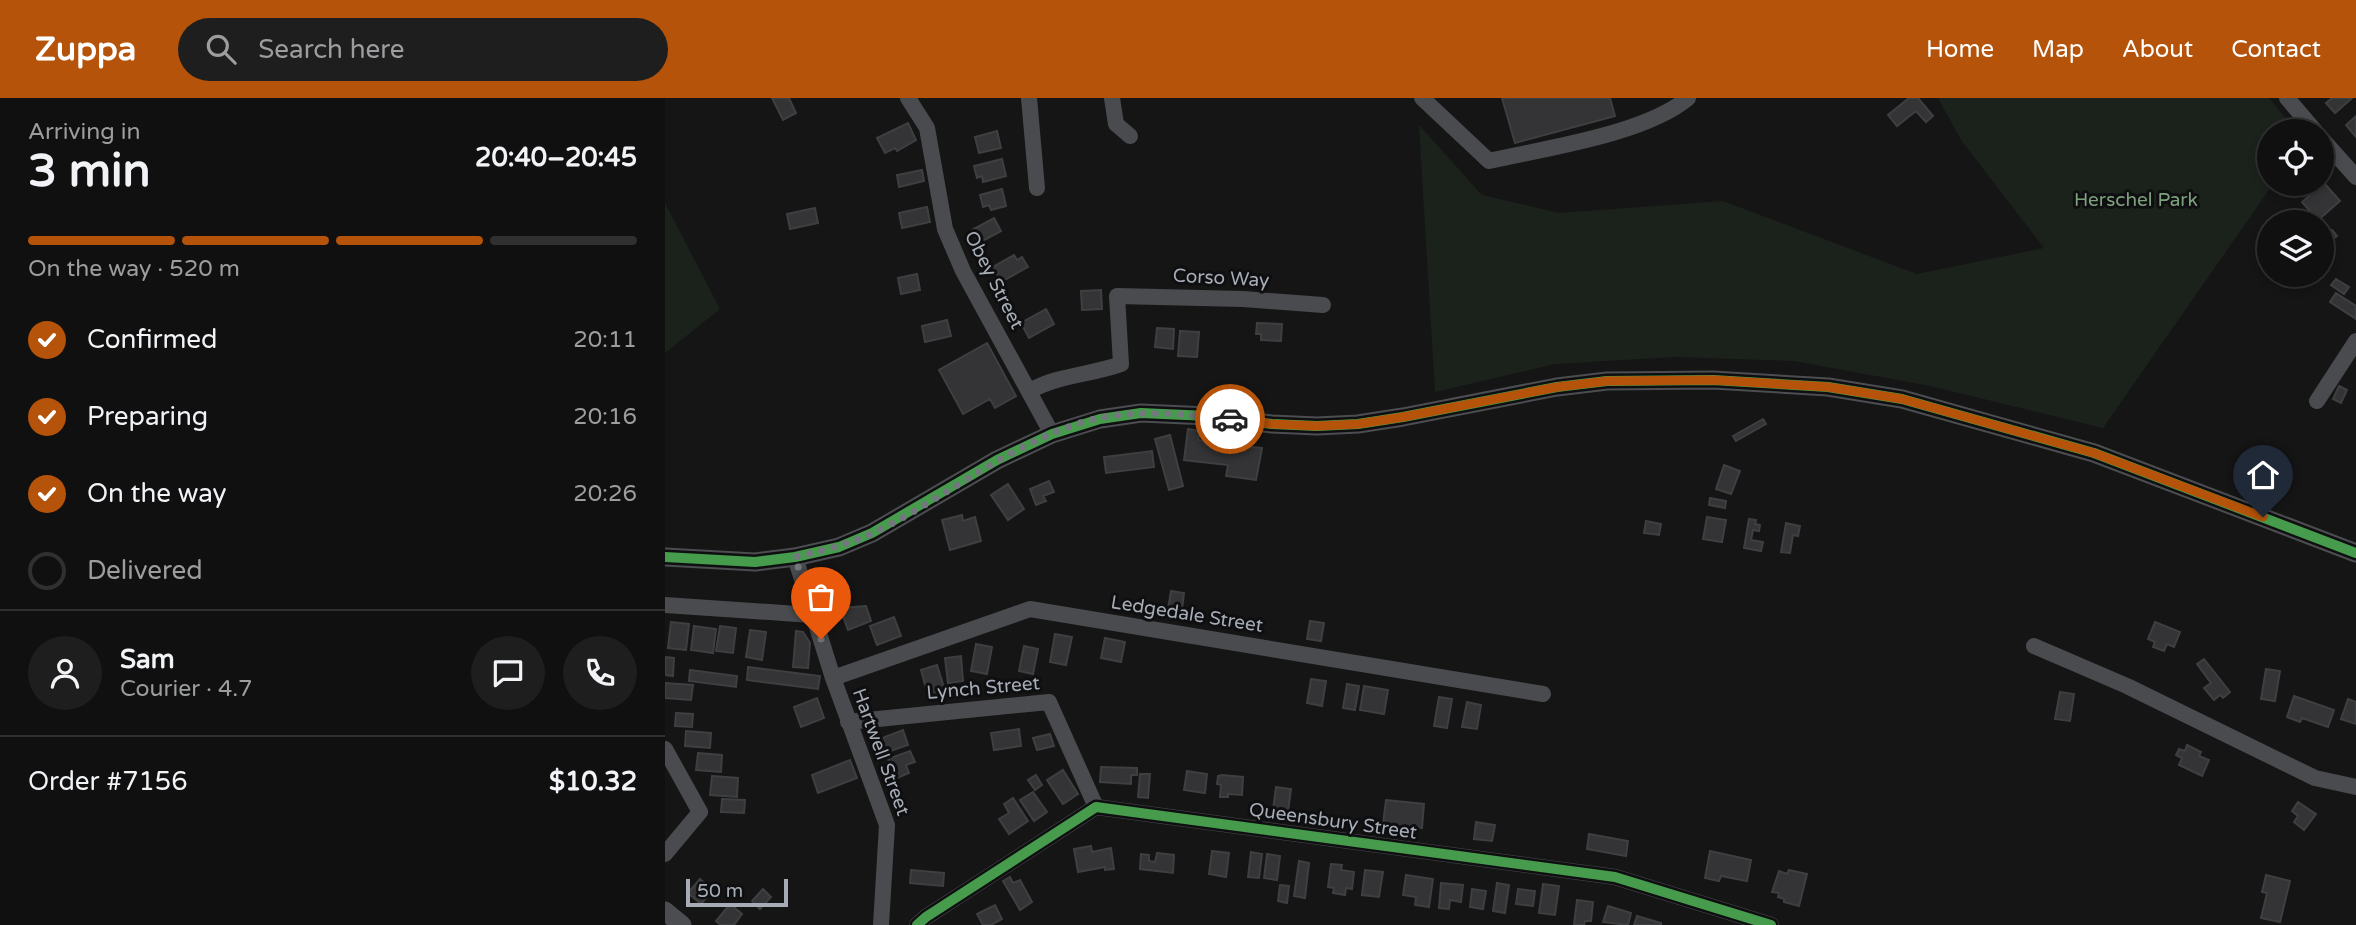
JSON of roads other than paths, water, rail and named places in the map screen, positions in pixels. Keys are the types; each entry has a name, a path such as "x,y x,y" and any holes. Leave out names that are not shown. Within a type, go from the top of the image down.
{"main road":[{"path":"665,557 755,562 795,557 839,547 872,533 997,460 1052,434 1089,421 1141,413 1208,416 1272,424 1358,424 1557,387 1607,381 1713,380 1816,386 1902,399 2094,453 2356,553"},
{"path":"665,911 682,925"}],"street":[{"name":"Obey Street","path":"908,98 927,128 945,229 963,271 1052,434"},
{"path":"1029,98 1037,188"},
{"path":"1112,98 1116,124 1130,136"},
{"path":"1422,98 1489,161 1654,120 1673,111 1688,98"},
{"path":"2287,98 2305,119"},
{"path":"2334,152 2356,177"},
{"name":"Corso Way","path":"1030,391 1045,382 1100,372 1121,364 1117,296 1243,299 1323,305"},
{"path":"2317,401 2356,341"},
{"name":"Hartwell Street","path":"795,557 848,722 887,825 881,925"},
{"path":"665,605 812,615"},
{"name":"Ledgedale Street","path":"833,678 1030,609 1543,694"},
{"path":"2033,646 2127,686 2315,778 2356,788"},
{"name":"Lynch Street","path":"848,722 1049,702 1096,807"},
{"path":"665,749 701,812 665,854"},
{"path":"917,925 1096,807"},
{"name":"Queensbury Street","path":"1096,807 1615,877 1771,925"}],"park label":[{"name":"Herschel Park","path":"2136,200"}]}
